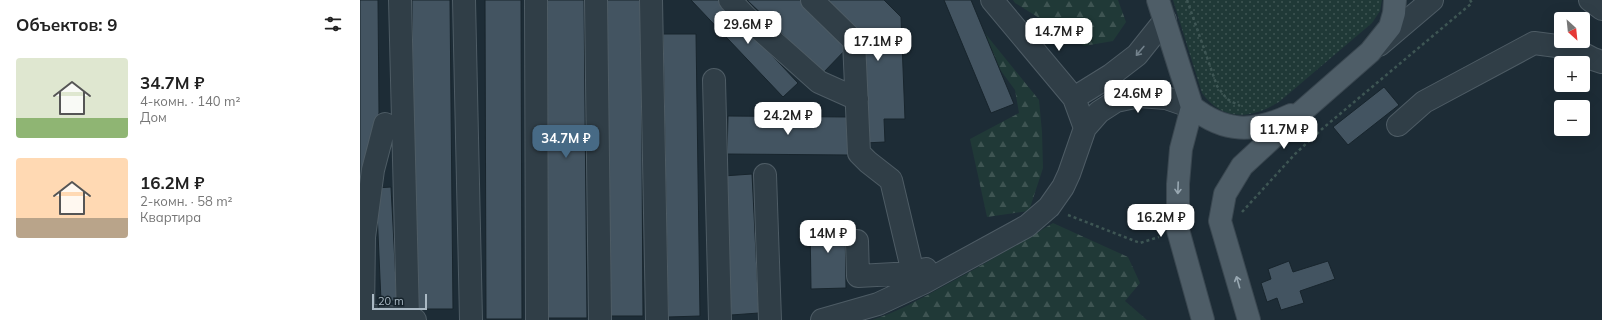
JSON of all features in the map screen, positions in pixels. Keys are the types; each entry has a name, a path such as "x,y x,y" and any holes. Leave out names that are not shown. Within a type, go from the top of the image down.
{"main road":[{"path":"1158,0 1192,106 1205,117 1220,124 1239,128 1258,127 1278,121 1305,109"},
{"path":"1248,320 1220,221 1225,194 1242,166 1370,52 1390,27 1394,13 1395,0"},
{"path":"1192,106 1181,149 1178,184 1178,230 1203,320"}],"street":[{"path":"385,124 373,170 364,237 362,314 412,320 400,0"},
{"path":"464,0 471,320"},
{"path":"536,0 537,320"},
{"path":"596,0 600,320"},
{"path":"651,0 658,320"},
{"path":"730,0 746,17 819,82 857,99"},
{"path":"812,0 854,41 859,152 868,162 891,180 913,273"},
{"path":"992,0 1074,98 1085,128"},
{"path":"1370,52 1432,0"},
{"path":"1590,0 1602,10"},
{"path":"1074,98 1111,75 1137,55 1164,20"},
{"path":"1398,125 1424,102 1534,43 1572,48 1602,62"},
{"path":"714,80 720,320"},
{"path":"822,320 878,304 923,284 1027,226 1049,207 1069,174 1085,128 1099,112 1116,101 1139,96 1166,98 1192,106"},
{"path":"765,175 770,320"},
{"path":"857,241 858,276 913,273 968,259"}],"path":[{"path":"1187,0 1217,86 1227,99 1240,106 1247,107"}],"green space":[{"path":"949,0 958,0 1039,100 1043,168 1029,211 987,217 970,139 1019,113 1015,90"},
{"path":"1013,0 1118,0 1126,22 1113,41 1084,46 1015,3"},
{"path":"1173,0 1382,0 1380,11 1372,23 1279,102 1258,112 1238,115 1219,109 1202,93"},
{"path":"1053,223 1128,257 1140,283 1125,301 1147,320 872,320 926,296"}],"building":[{"path":"360,0 378,0 379,113 360,196"},
{"path":"412,0 450,0 453,309 415,309"},
{"path":"485,0 521,0 522,319 486,319"},
{"path":"545,0 584,0 587,318 548,318"},
{"path":"604,0 641,0 643,316 606,316"},
{"path":"691,0 720,0 798,83 783,97"},
{"path":"747,0 802,0 849,46 823,73"},
{"path":"825,0 884,0 901,17 905,119 884,119 885,142 864,143 860,34"},
{"path":"944,0 971,0 1014,104 991,113"},
{"path":"663,34 696,34 700,316 668,317"},
{"path":"1384,87 1399,105 1348,145 1333,127"},
{"path":"728,116 849,117 848,155 727,154"},
{"path":"752,174 759,313 731,315 723,176"},
{"path":"391,187 397,301 381,301 376,188"},
{"path":"845,220 846,288 811,289 810,221"},
{"path":"1289,261 1293,272 1328,261 1335,279 1300,291 1304,303 1281,310 1277,298 1267,302 1261,283 1271,279 1268,269"}]}
